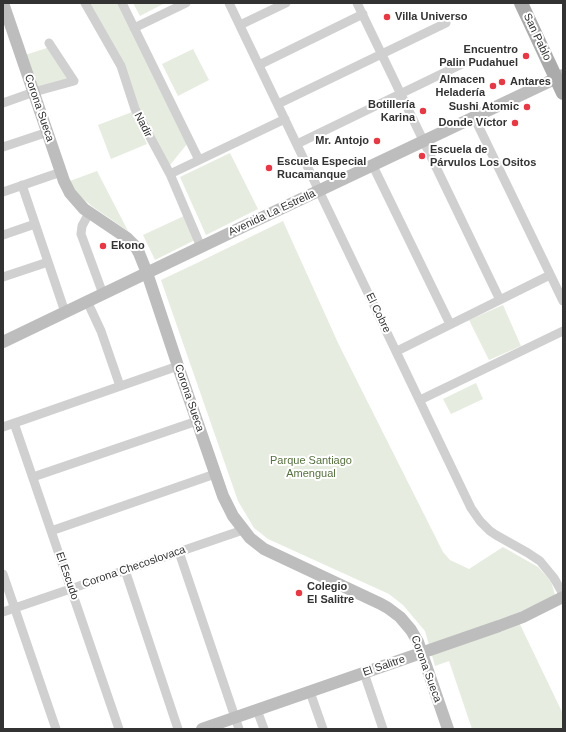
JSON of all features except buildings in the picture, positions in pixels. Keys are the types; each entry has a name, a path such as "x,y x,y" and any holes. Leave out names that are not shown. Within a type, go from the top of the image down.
{"main road":[{"name":"San Pablo","path":"521,3 560,76 563,93"}],"street":[{"name":"Corona Sueca","path":"3,3 61,172 70,193 78,204 89,213 122,233 132,241 148,273 215,474 233,516 250,538 264,549 380,604 400,617 409,627 418,642 448,729"},
{"name":"Nadir","path":"85,3 121,66 135,109 170,174 201,248"},
{"path":"122,3 198,160"},
{"path":"134,28 186,3"},
{"name":"El Cobre","path":"229,3 475,514 485,526 496,535 540,561 554,578 563,594"},
{"path":"240,25 286,3"},
{"path":"357,3 500,300"},
{"path":"259,65 363,14"},
{"path":"278,104 446,23"},
{"path":"3,103 34,92 74,81 49,43"},
{"path":"297,144 464,63"},
{"name":"Avenida La Estrella","path":"3,342 560,76"},
{"path":"474,117 563,301"},
{"path":"170,174 285,119"},
{"path":"3,147 48,132"},
{"path":"373,166 450,324"},
{"path":"3,192 61,172"},
{"path":"22,186 65,312"},
{"path":"89,213 82,226 81,234 103,294"},
{"path":"3,235 35,224"},
{"path":"3,277 48,262"},
{"path":"396,351 550,275"},
{"path":"88,301 104,338 120,386"},
{"path":"420,400 563,331"},
{"path":"3,427 178,366"},
{"path":"33,477 197,421"},
{"name":"El Escudo","path":"14,423 119,729"},
{"path":"51,531 215,474"},
{"name":"Corona Checoslovaca","path":"3,612 243,530"},
{"path":"179,552 238,723"},
{"path":"125,570 178,729"},
{"path":"3,574 56,729"},
{"name":"El Salitre","path":"202,729 238,723 257,710 510,622 563,597"},
{"path":"364,673 383,729"},
{"path":"310,692 323,729"},
{"path":"257,710 264,729"}],"green space":[{"path":"89,3 119,3 187,144 170,165 138,109"},
{"path":"133,3 165,3 140,16"},
{"path":"50,47 71,79 37,89 25,55"},
{"path":"193,49 209,80 178,96 162,64"},
{"path":"132,112 147,144 111,159 98,125"},
{"path":"230,153 258,209 206,235 180,177"},
{"path":"97,171 128,231 93,207 73,188 70,181"},
{"path":"184,216 195,240 155,260 143,235"},
{"name":"Parque Santiago Amengual","path":"283,221 339,345 443,552 450,560 469,569 503,547 538,567 551,581 555,595 515,614 563,714 563,729 472,729 449,661 435,666 425,631 403,605 389,594 268,539 254,528 238,501 161,280"},
{"path":"503,305 521,346 489,360 469,320"},
{"path":"476,383 483,399 451,414 443,399"}],"place":[{"name":"Villa Universo","path":"387,17"},
{"name":"Encuentro Palin Pudahuel","path":"526,56"},
{"name":"Antares","path":"502,82"},
{"name":"Almacen Heladería","path":"493,86"},
{"name":"Sushi Atomic","path":"527,107"},
{"name":"Botillería Karina","path":"423,111"},
{"name":"Donde Víctor","path":"515,123"},
{"name":"Mr. Antojo","path":"377,141"},
{"name":"Escuela de Párvulos Los Ositos","path":"422,156"},
{"name":"Escuela Especial Rucamanque","path":"269,168"},
{"name":"Ekono","path":"103,246"},
{"name":"Colegio El Salitre","path":"299,593"}]}
